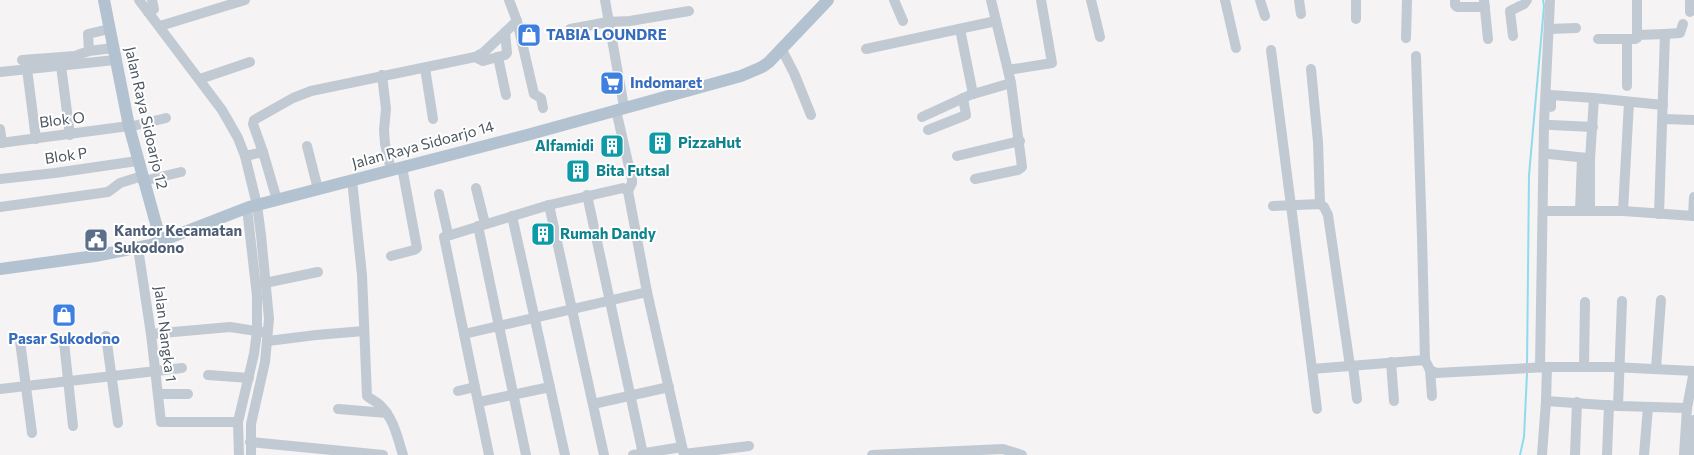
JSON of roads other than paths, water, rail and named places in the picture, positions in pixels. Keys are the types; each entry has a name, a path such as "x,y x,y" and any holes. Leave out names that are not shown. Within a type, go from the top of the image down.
{"main road":[{"name":"Jalan Raya Sidoarjo 12","path":"104,0 108,29 137,161 161,242"},
{"name":"Jalan Raya Sidoarjo 14","path":"0,269 138,248 161,242 252,207 741,76 762,67 782,50 828,0"}],"street":[{"path":"140,0 200,79 232,126 245,156 261,284 264,334 252,413 251,455"},
{"path":"148,12 154,9 152,0"},
{"path":"160,26 245,0"},
{"path":"604,0 632,180 628,191 647,292 683,452"},
{"path":"894,0 903,21"},
{"path":"975,179 1022,169 1020,141 1011,83 991,0"},
{"path":"1008,70 1052,63 1041,0"},
{"path":"1091,0 1100,36"},
{"path":"1225,0 1236,48"},
{"path":"1260,0 1265,16"},
{"path":"1299,0 1301,14"},
{"path":"1356,0 1356,19"},
{"path":"1406,38 1407,0"},
{"path":"1455,0 1457,8 1485,3 1488,39"},
{"path":"1513,36 1510,11 1524,4 1527,0"},
{"path":"1542,455 1546,401 1540,367 1544,123 1550,0"},
{"path":"1627,86 1637,0"},
{"path":"1690,0 1690,12"},
{"path":"512,1 534,94 541,98 543,108"},
{"path":"570,29 608,22 630,21 689,12"},
{"path":"277,200 253,124 255,118 299,95 382,75 475,57 484,52 517,21"},
{"path":"866,49 996,21"},
{"path":"1598,39 1680,33 1683,24"},
{"path":"1550,29 1576,28"},
{"path":"89,51 88,34 108,29"},
{"path":"960,29 973,94"},
{"path":"475,57 483,61 506,54 505,32"},
{"path":"1659,214 1665,34"},
{"path":"782,50 794,73 811,115"},
{"path":"1271,50 1317,409"},
{"path":"22,60 76,56 89,51 114,54"},
{"path":"0,72 61,66 114,54"},
{"path":"1416,56 1425,360 1430,370 1432,396"},
{"path":"498,57 506,95"},
{"path":"200,79 250,62"},
{"path":"61,66 70,135"},
{"path":"425,68 433,119"},
{"path":"1311,68 1318,142 1320,204"},
{"path":"27,69 36,139"},
{"path":"382,75 386,109 385,144 397,169 417,248 391,256"},
{"path":"922,117 973,94 1011,83"},
{"path":"1545,237 1551,95 1663,105"},
{"path":"928,130 966,115 963,98"},
{"path":"1585,211 1586,158 1592,127 1594,98"},
{"path":"1623,211 1629,102"},
{"name":"Blok O","path":"1,143 129,127 166,118"},
{"path":"1663,119 1694,120"},
{"path":"1550,125 1592,127"},
{"path":"0,129 1,143"},
{"path":"957,156 1020,141"},
{"path":"307,146 318,189"},
{"path":"245,156 263,152"},
{"path":"1549,154 1586,158"},
{"name":"Blok P","path":"0,179 55,174 137,161"},
{"path":"0,206 108,192 120,183 181,172"},
{"path":"352,180 362,276 367,396 380,405 387,413 394,425 402,455"},
{"path":"476,188 481,225 526,455"},
{"path":"489,455 443,238 448,234 587,195 623,188 628,191"},
{"path":"439,194 448,234"},
{"path":"587,195 630,397 638,454 749,446"},
{"path":"1547,211 1623,211 1694,216 1694,198"},
{"path":"1273,206 1320,204 1328,215 1357,399"},
{"path":"549,205 604,455"},
{"path":"512,216 565,455"},
{"name":"Jalan Nangka 1","path":"138,248 151,334 161,423 238,422"},
{"path":"261,284 318,272"},
{"path":"464,334 647,292"},
{"path":"1656,368 1660,300"},
{"path":"1607,455 1620,367 1622,301"},
{"path":"1584,367 1585,302"},
{"path":"151,334 221,328 239,328 264,334 316,335 364,331"},
{"path":"239,455 238,422 249,378 264,334"},
{"path":"106,336 118,424"},
{"path":"20,341 32,433"},
{"path":"64,342 73,426"},
{"path":"1312,369 1425,360"},
{"path":"1391,362 1394,401"},
{"path":"1430,370 1436,374 1540,367 1620,367 1694,371 1688,408 1684,455"},
{"path":"0,390 69,380 182,368"},
{"path":"208,375 249,378"},
{"path":"458,391 475,387"},
{"path":"479,402 550,387"},
{"path":"593,404 669,387"},
{"path":"158,394 188,394"},
{"path":"1546,401 1648,408 1688,408"},
{"path":"1575,455 1577,402"},
{"path":"1644,455 1648,408"},
{"path":"338,409 387,413"},
{"path":"1693,455 1694,420"},
{"path":"250,442 382,455"},
{"path":"872,455 982,452 1003,448 1011,453 1022,455"}],"waterway":[{"path":"1527,366 1529,175 1543,0"},
{"path":"1520,455 1524,437 1527,373"}],"place":[{"name":"TABIA LOUNDRE","path":"529,35"},
{"name":"Indomaret","path":"612,83"},
{"name":"PizzaHut","path":"660,143"},
{"name":"Alfamidi","path":"612,146"},
{"name":"Bita Futsal","path":"578,171"},
{"name":"Rumah Dandy","path":"543,234"},
{"name":"Kantor Kecamatan Sukodono","path":"96,240"},
{"name":"Pasar Sukodono","path":"64,315"}]}
